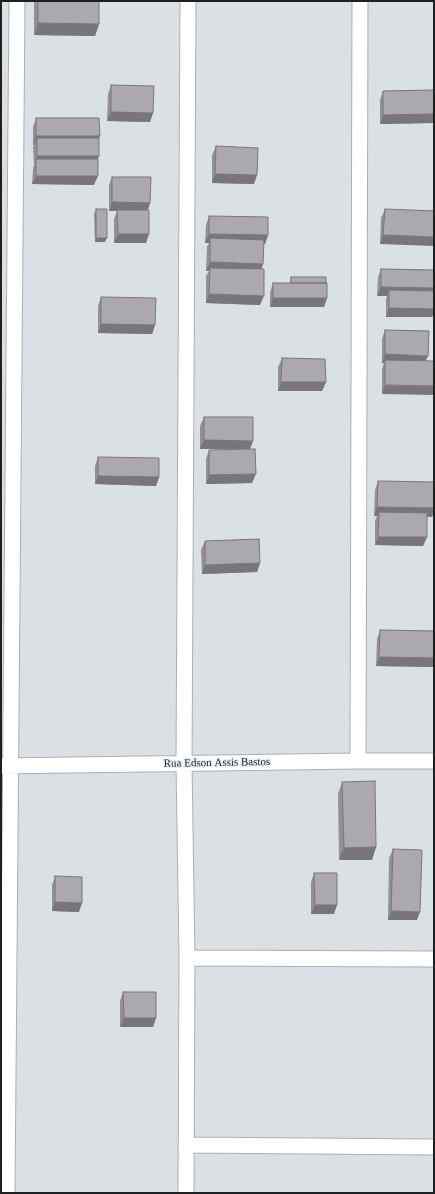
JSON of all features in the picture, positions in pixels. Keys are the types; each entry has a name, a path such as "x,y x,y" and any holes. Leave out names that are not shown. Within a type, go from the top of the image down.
{"street":[{"path":"7,1193 6,766 17,1"},
{"path":"186,1193 187,958 184,763 188,1"},
{"path":"358,761 360,1"},
{"name":"Rua Edson Assis Bastos","path":"6,766 434,761"},
{"path":"187,958 434,959"},
{"path":"186,1145 434,1147"}],"building":[{"path":"38,1 99,1 99,24 38,23"},
{"path":"111,85 154,86 153,113 111,112"},
{"path":"434,90 434,114 383,115 383,91"},
{"path":"36,118 99,118 100,136 36,136"},
{"path":"37,138 99,138 99,156 37,156"},
{"path":"216,146 258,148 257,175 215,174"},
{"path":"36,159 98,159 98,176 36,176"},
{"path":"112,177 151,177 150,203 112,202"},
{"path":"96,209 107,209 107,238 96,238"},
{"path":"385,209 434,211 434,237 383,235"},
{"path":"117,210 149,210 149,234 118,234"},
{"path":"209,216 268,217 268,235 209,234"},
{"path":"210,238 264,240 263,264 210,262"},
{"path":"210,268 264,269 264,296 209,294"},
{"path":"381,269 434,270 434,288 381,287"},
{"path":"291,277 326,277 326,283 291,283"},
{"path":"273,283 327,283 327,298 273,298"},
{"path":"389,290 434,291 434,309 389,308"},
{"path":"101,297 156,298 155,325 101,324"},
{"path":"385,330 429,331 428,356 385,354"},
{"path":"282,358 325,359 326,382 281,382"},
{"path":"385,360 434,361 434,386 385,385"},
{"path":"204,417 253,417 253,441 204,440"},
{"path":"255,449 256,474 209,475 209,450"},
{"path":"98,457 159,458 159,477 98,476"},
{"path":"378,481 434,482 434,508 377,507"},
{"path":"379,512 427,513 427,537 378,537"},
{"path":"259,539 260,563 205,565 205,541"},
{"path":"380,630 434,631 434,658 379,657"},
{"path":"375,781 376,847 344,848 342,782"},
{"path":"393,849 422,850 420,912 391,911"},
{"path":"314,873 337,873 337,905 315,905"},
{"path":"55,876 82,877 82,903 55,902"},
{"path":"123,992 156,992 156,1018 124,1018"}]}
